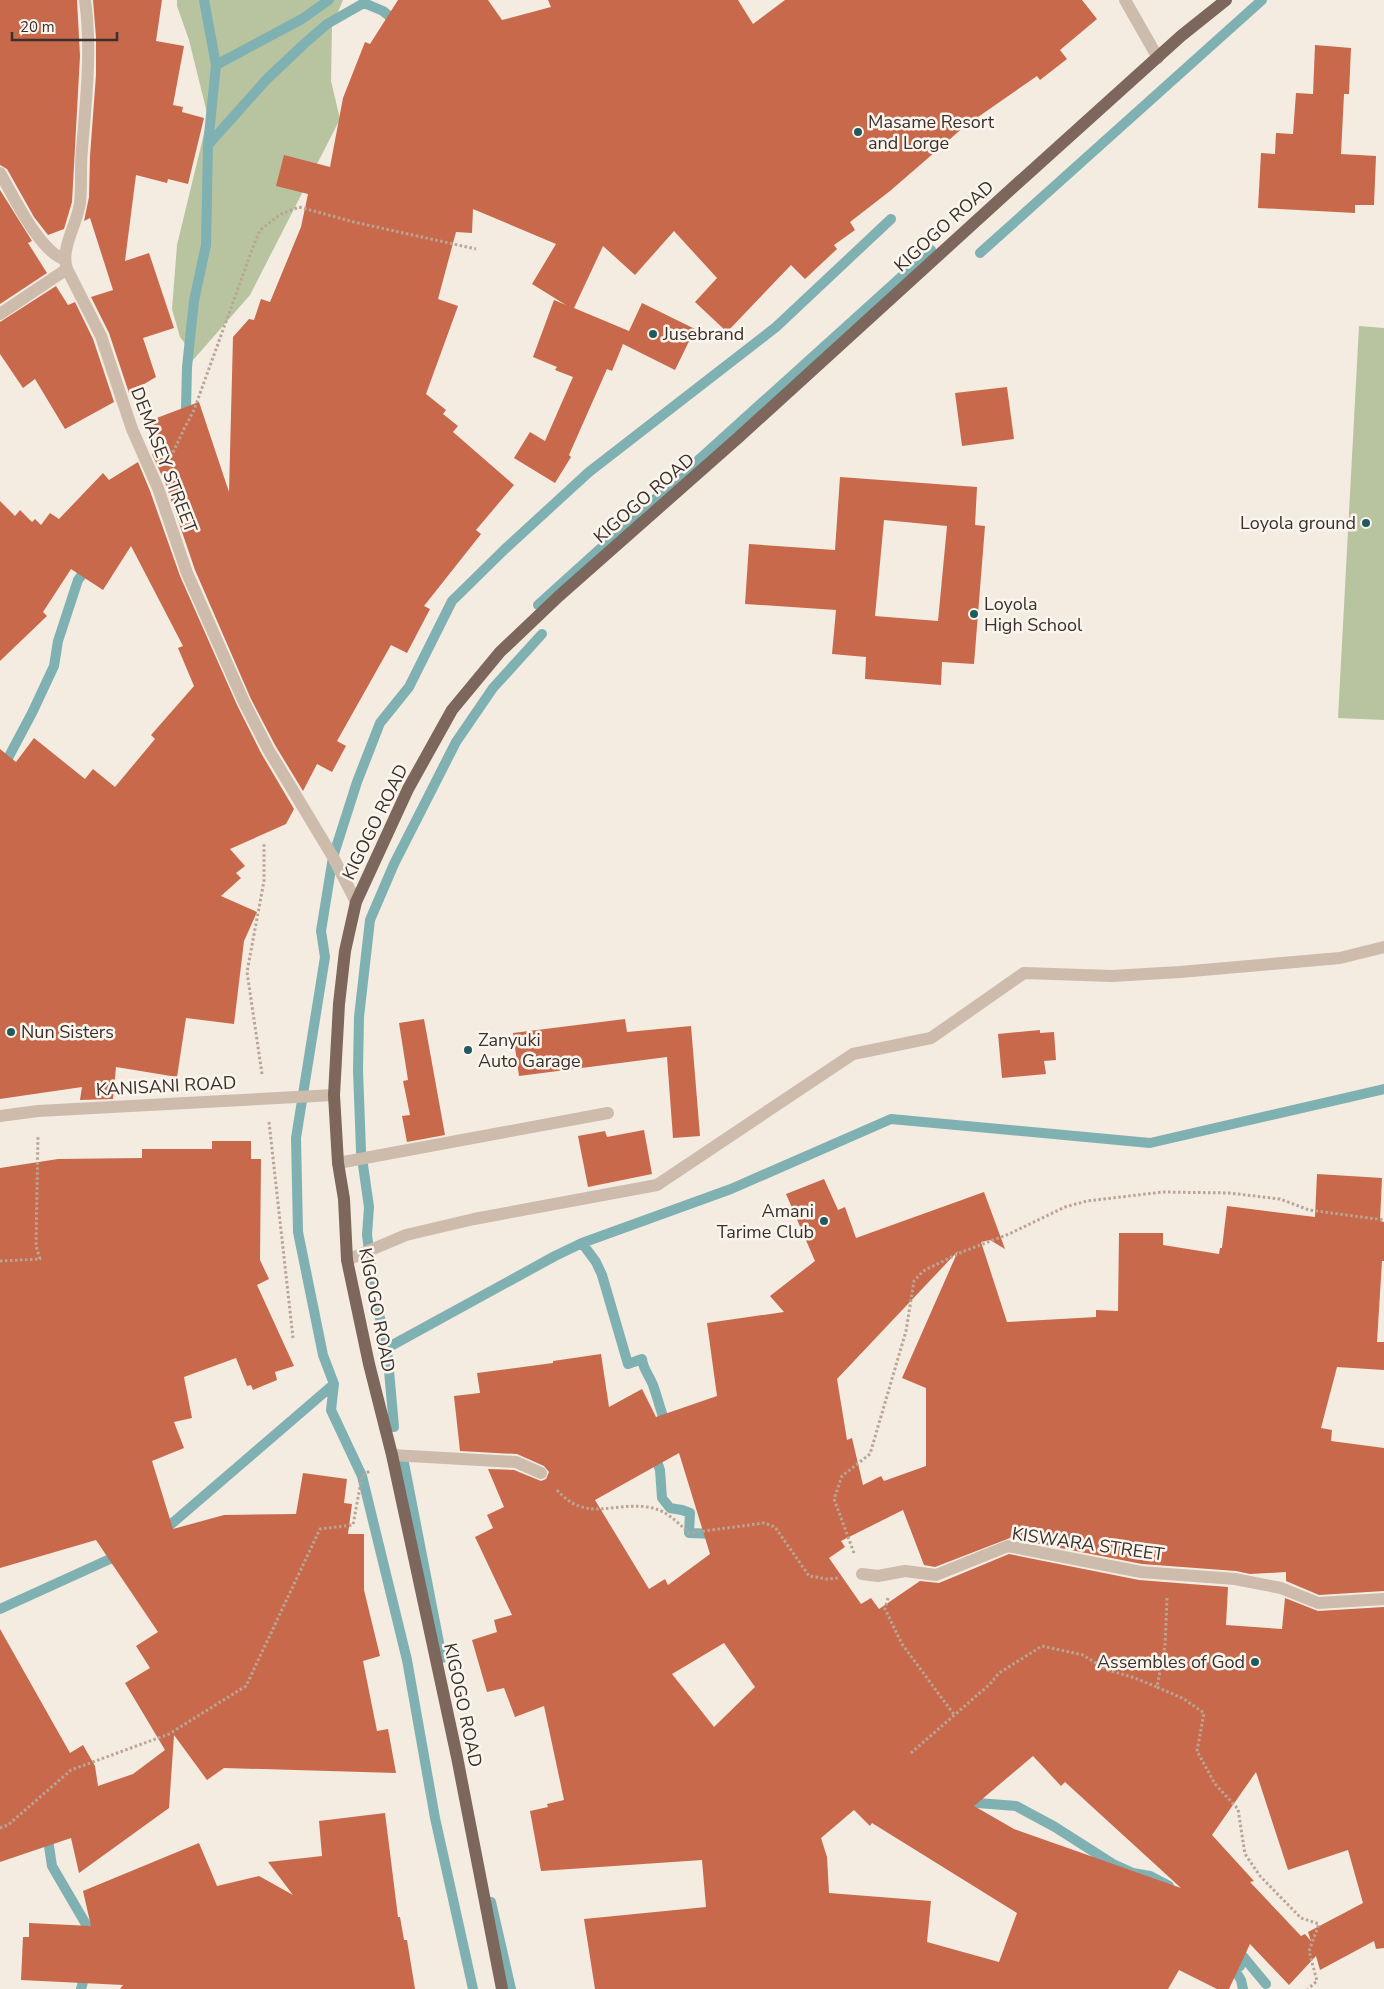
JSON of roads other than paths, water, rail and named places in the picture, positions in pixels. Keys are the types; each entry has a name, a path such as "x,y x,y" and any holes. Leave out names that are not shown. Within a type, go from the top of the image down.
{"main road":[{"name":"KIGOGO ROAD","path":"502,1989 455,1748 392,1455 373,1382 347,1260 344,1200 338,1163 334,1095 339,1004 346,951 356,902 408,790 452,710 500,652 559,596 739,437 1158,58 1226,0"}],"street":[{"path":"0,314 66,264 80,204 81,160 89,60 88,21 85,0"},
{"path":"1125,0 1158,58"},
{"path":"0,172 24,216 43,244 66,264"},
{"name":"DEMASEY STREET","path":"66,264 101,336 132,429 158,488 186,573 244,702 268,749 333,857 356,902"},
{"path":"347,1260 406,1235 474,1218 657,1184 853,1054 931,1038 1024,973 1112,976 1180,972 1340,958 1384,947"},
{"name":"KANISANI ROAD","path":"0,1116 38,1111 334,1095"},
{"path":"338,1163 608,1113"},
{"path":"392,1455 516,1462 541,1473"},
{"name":"KISWARA STREET","path":"862,1574 878,1576 904,1571 936,1575 1008,1546 1141,1572 1235,1579 1280,1588 1318,1602 1384,1599"}],"waterway":[{"path":"184,418 194,301 206,245 208,145 216,65 204,0"},
{"path":"216,65 302,19 329,0"},
{"path":"980,253 1262,0"},
{"path":"208,145 266,80 327,24 364,3 383,11 399,24"},
{"path":"473,1989 435,1818 407,1660 362,1476 331,1410 334,1384 323,1355 298,1232 296,1138 325,957 321,931 333,857 357,782 380,723 409,687 452,601 505,549 589,472 776,327 891,219"},
{"path":"538,605 931,250"},
{"path":"0,771 32,713 54,666 58,641 78,580 89,565"},
{"path":"394,1427 387,1348 375,1297 367,1235 369,1207 361,1151 358,1070 359,1017 370,920 394,864 456,742 493,688 542,634"},
{"path":"387,1348 582,1243 731,1189 891,1119 1150,1143 1384,1089"},
{"path":"582,1243 596,1262 602,1275 628,1364 642,1359 667,1427"},
{"path":"162,1532 334,1384"},
{"path":"657,1453 655,1456 660,1470 662,1498 670,1508 690,1513 689,1533 717,1534"},
{"path":"403,1458 442,1658"},
{"path":"0,1609 121,1554"},
{"path":"966,1796 978,1803 1016,1806 1055,1827 1113,1864 1133,1873 1150,1876 1169,1886"},
{"path":"47,1833 52,1866 87,1926 86,1939"},
{"path":"491,1902 511,1989"},
{"path":"1234,1950 1241,1954 1266,1984"},
{"path":"1241,1954 1240,1966 1235,1970 1241,1980 1243,1989"},
{"path":"81,1989 86,1971"}],"place":[{"name":"Masame Resort and Lorge","path":"858,132"},
{"name":"Jusebrand","path":"653,334"},
{"name":"Loyola ground","path":"1366,523"},
{"name":"Loyola High School","path":"974,614"},
{"name":"Nun Sisters","path":"11,1032"},
{"name":"Zanyuki Auto Garage","path":"468,1050"},
{"name":"Amani Tarime Club","path":"824,1221"},
{"name":"Assembles of God","path":"1255,1662"}]}
